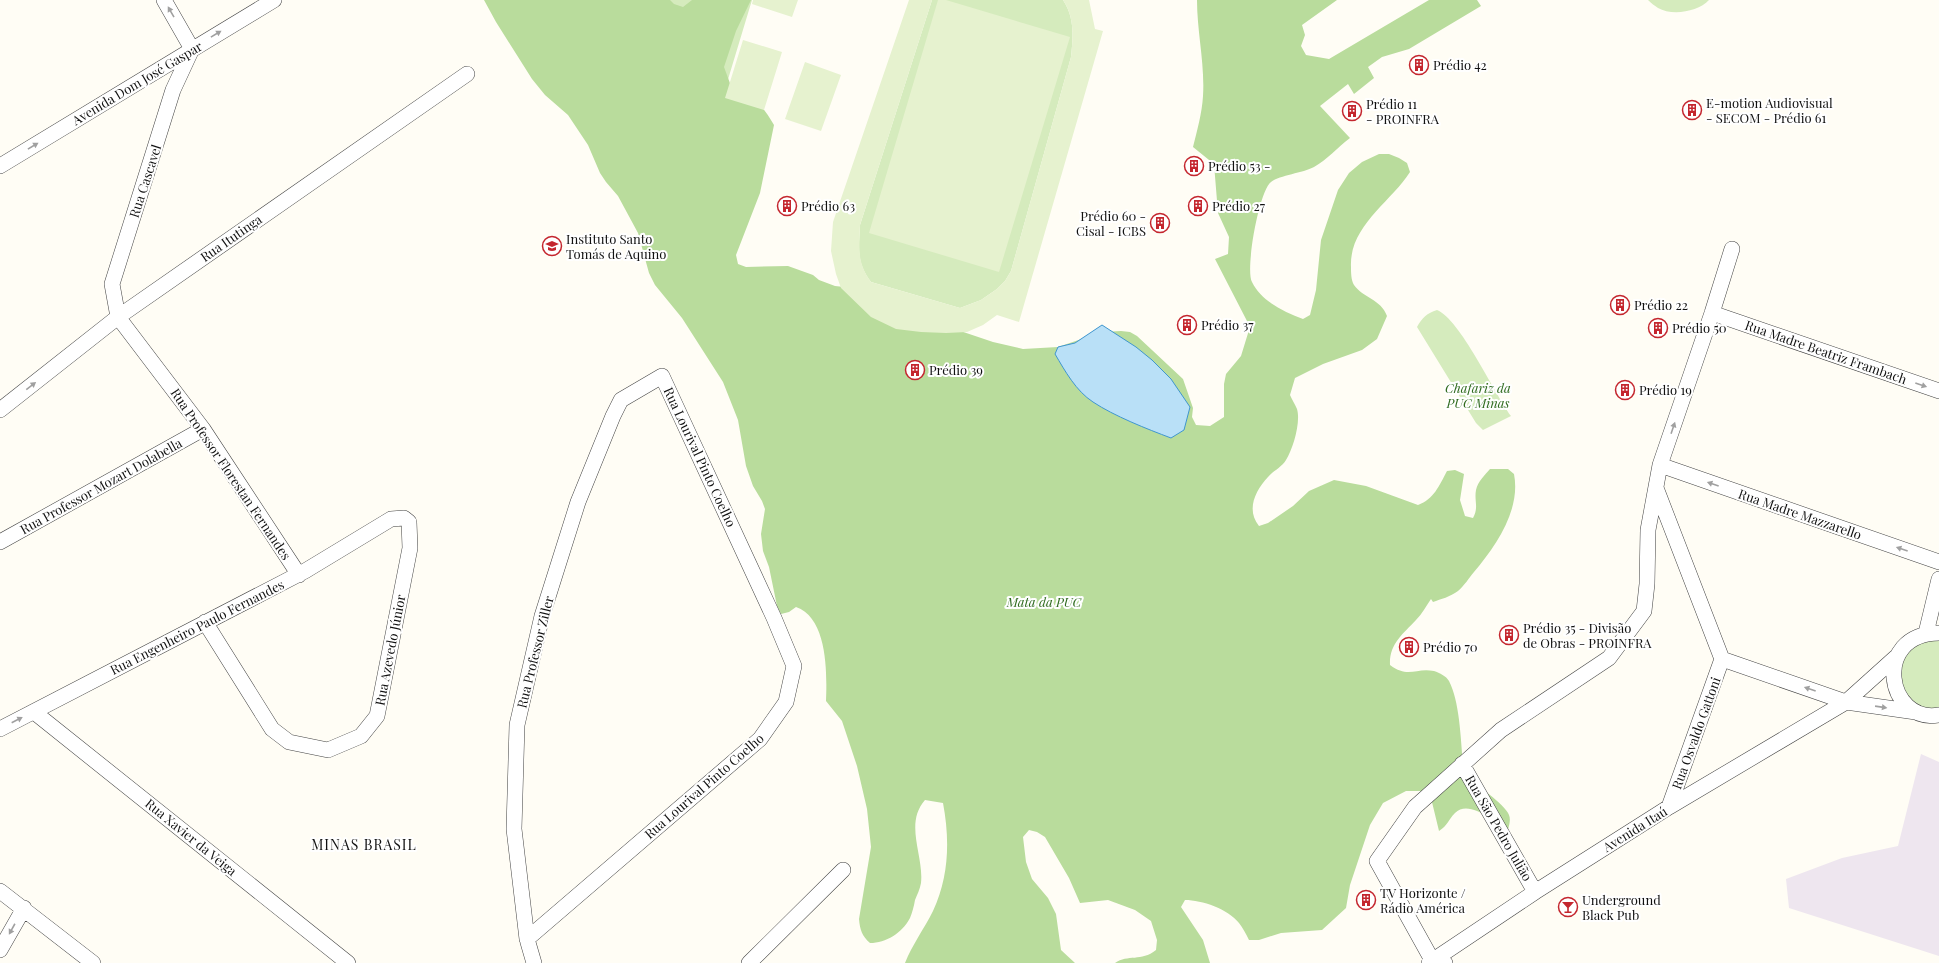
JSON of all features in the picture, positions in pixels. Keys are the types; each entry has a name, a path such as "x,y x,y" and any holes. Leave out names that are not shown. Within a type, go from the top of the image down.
{"street":[{"path":"164,0 192,49"},
{"name":"Avenida Dom José Gaspar","path":"0,166 274,0"},
{"name":"Rua Cascavel","path":"118,317 112,284 173,90 192,49"},
{"name":"Rua Itutinga","path":"0,410 118,317 467,74"},
{"path":"1436,962 1377,861 1415,807 1501,730 1609,658 1644,611 1647,584 1648,530 1660,465 1712,313 1732,249"},
{"name":"Rua Madre Beatriz Frambach","path":"1712,313 1939,391"},
{"name":"Rua Professor Florestan Fernandes","path":"118,317 203,429 299,574"},
{"name":"Rua Professor Ziller","path":"534,963 527,939 514,829 517,725 542,616 578,502 621,400 662,376"},
{"name":"Rua Lourival Pinto Coelho","path":"527,939 760,739 786,702 794,666 774,618 662,376"},
{"name":"Rua Professor Mozart Dolabella","path":"0,542 203,429"},
{"name":"Rua Madre Mazzarello","path":"1660,465 1939,562"},
{"path":"1655,487 1722,658 1846,702 1916,712 1933,716 1939,715"},
{"name":"Rua Azevedo Júnior","path":"205,622 272,729 290,742 328,750 361,736 377,716 410,548 409,522 404,518 391,519"},
{"name":"Rua Engenheiro Paulo Fernandes","path":"0,729 299,574 391,519"},
{"path":"1933,633 1939,579"},
{"name":"Avenida Itaú","path":"1436,962 1535,892 1669,807 1846,702 1896,657 1904,646 1914,638 1933,633"},
{"path":"1896,657 1893,672 1895,688 1903,702 1916,712"},
{"name":"Rua Osvaldo Gattoni","path":"1669,807 1722,658"},
{"name":"Rua Xavier da Veiga","path":"34,712 348,963"},
{"name":"Rua São Pedro Julião","path":"1462,764 1535,892"},
{"path":"749,963 843,870"},
{"path":"0,891 24,908 92,963"},
{"path":"0,950 24,908"}],"shaded area":[{"path":"1921,754 1939,762 1939,956 1789,908 1786,879 1842,858 1898,846"}],"green space":[{"name":"Mata da PUC","path":"484,0 670,0 674,4 683,7 692,0 751,0 736,31 724,67 731,86 756,101 774,125 760,193 736,255 738,264 746,267 788,266 813,275 819,280 835,286 853,288 904,312 993,342 1023,349 1058,347 1102,332 1130,332 1137,336 1183,379 1193,408 1192,417 1196,425 1210,426 1224,417 1224,384 1226,374 1241,356 1249,330 1247,321 1215,259 1228,254 1229,237 1218,213 1214,164 1193,147 1203,96 1203,72 1197,0 1337,0 1302,25 1305,35 1301,46 1306,55 1329,59 1429,0 1477,0 1481,6 1409,49 1382,57 1368,67 1374,78 1354,94 1348,84 1320,106 1350,138 1314,167 1275,180 1266,188 1254,231 1250,275 1256,289 1267,300 1288,313 1303,319 1310,315 1316,290 1321,240 1338,190 1349,173 1362,162 1379,154 1389,154 1399,158 1407,163 1410,172 1364,227 1352,252 1351,274 1354,285 1362,293 1381,306 1387,316 1377,339 1362,350 1323,364 1295,378 1290,395 1298,414 1294,442 1289,455 1284,462 1263,482 1259,488 1254,501 1253,514 1259,526 1268,523 1293,506 1309,491 1334,480 1366,486 1418,505 1432,496 1439,487 1447,471 1455,470 1464,474 1460,500 1465,516 1473,518 1476,511 1476,490 1478,484 1490,469 1508,469 1514,474 1514,501 1505,527 1491,551 1458,591 1433,602 1431,599 1420,615 1394,645 1390,658 1390,665 1402,671 1434,671 1448,679 1453,691 1458,714 1464,776 1502,805 1510,819 1508,830 1482,813 1474,810 1461,809 1455,813 1439,831 1431,798 1424,791 1406,791 1383,803 1370,825 1350,885 1346,908 1322,930 1281,933 1259,940 1249,940 1239,923 1222,910 1207,904 1192,900 1185,900 1181,907 1203,940 1210,963 1115,963 1120,960 1145,956 1156,950 1157,940 1151,921 1135,910 1108,900 1080,903 1069,878 1045,837 1037,832 1029,830 1023,837 1026,862 1032,879 1048,898 1056,914 1061,950 1075,963 905,963 933,911 942,885 947,858 947,831 943,803 925,800 919,809 916,819 915,829 920,862 921,883 910,918 898,933 888,939 876,943 870,943 862,932 859,919 871,847 867,809 857,766 842,721 826,701 825,662 820,634 807,613 796,607 789,612 781,614 777,606 769,567 763,551 761,534 765,509 753,486 746,466 738,420 723,382 682,318 655,285 649,273 638,233 618,196 600,173 588,145 568,115 545,95 532,79"},
{"path":"659,0 752,0 726,86"},
{"path":"753,0 798,0 792,17 752,4"},
{"path":"909,0 932,0 860,225 859,241 861,262 866,275 871,282 960,308 981,300 997,289 1005,281 1011,271 1071,57 1073,35 1070,14 1063,0 1089,0 1095,29 1103,31 1019,322 997,315 983,325 967,332 921,332 896,329 871,317 841,288 836,274 831,251 833,222"},
{"path":"932,0 1063,0 1070,14 1072,28 1071,57 1011,271 1005,281 997,289 981,300 960,308 871,282 863,268 860,255 860,225"},
{"path":"938,0 946,0 1070,37 999,272 869,233"},
{"path":"1648,0 1709,0 1692,10 1685,12 1670,12 1658,8"},
{"path":"743,40 782,52 764,110 725,98"},
{"path":"805,62 841,75 821,131 785,119"},
{"name":"Chafariz da PUC Minas","path":"1437,310 1446,316 1466,341 1511,416 1483,430 1476,423 1417,327 1425,316"},
{"path":"1939,633 1939,715 1903,702 1896,657"}],"water":[{"path":"1102,325 1136,347 1152,360 1171,379 1190,407 1184,430 1171,438 1152,431 1101,407 1081,392 1076,386 1055,354 1058,347 1075,343"}],"place":[{"name":"Prédio 42","path":"1419,65"},
{"name":"E-motion Audiovisual - SECOM - Prédio 61","path":"1692,110"},
{"name":"Prédio 11 - PROINFRA","path":"1352,111"},
{"name":"Prédio 53 -","path":"1194,166"},
{"name":"Prédio 63","path":"787,206"},
{"name":"Prédio 27","path":"1198,206"},
{"name":"Prédio 60 - Cisal - ICBS","path":"1160,223"},
{"name":"Instituto Santo Tomás de Aquino","path":"552,246"},
{"name":"Prédio 22","path":"1620,305"},
{"name":"Prédio 37","path":"1187,325"},
{"name":"Prédio 50","path":"1658,328"},
{"name":"Prédio 39","path":"915,370"},
{"name":"Prédio 19","path":"1625,390"},
{"name":"Prédio 35 - Divisão de Obras - PROINFRA","path":"1509,635"},
{"name":"Prédio 70","path":"1409,647"},
{"name":"TV Horizonte / Rádio América","path":"1366,900"},
{"name":"Underground Black Pub","path":"1568,907"}],"district":[{"name":"MINAS BRASIL","path":"364,845"}]}
